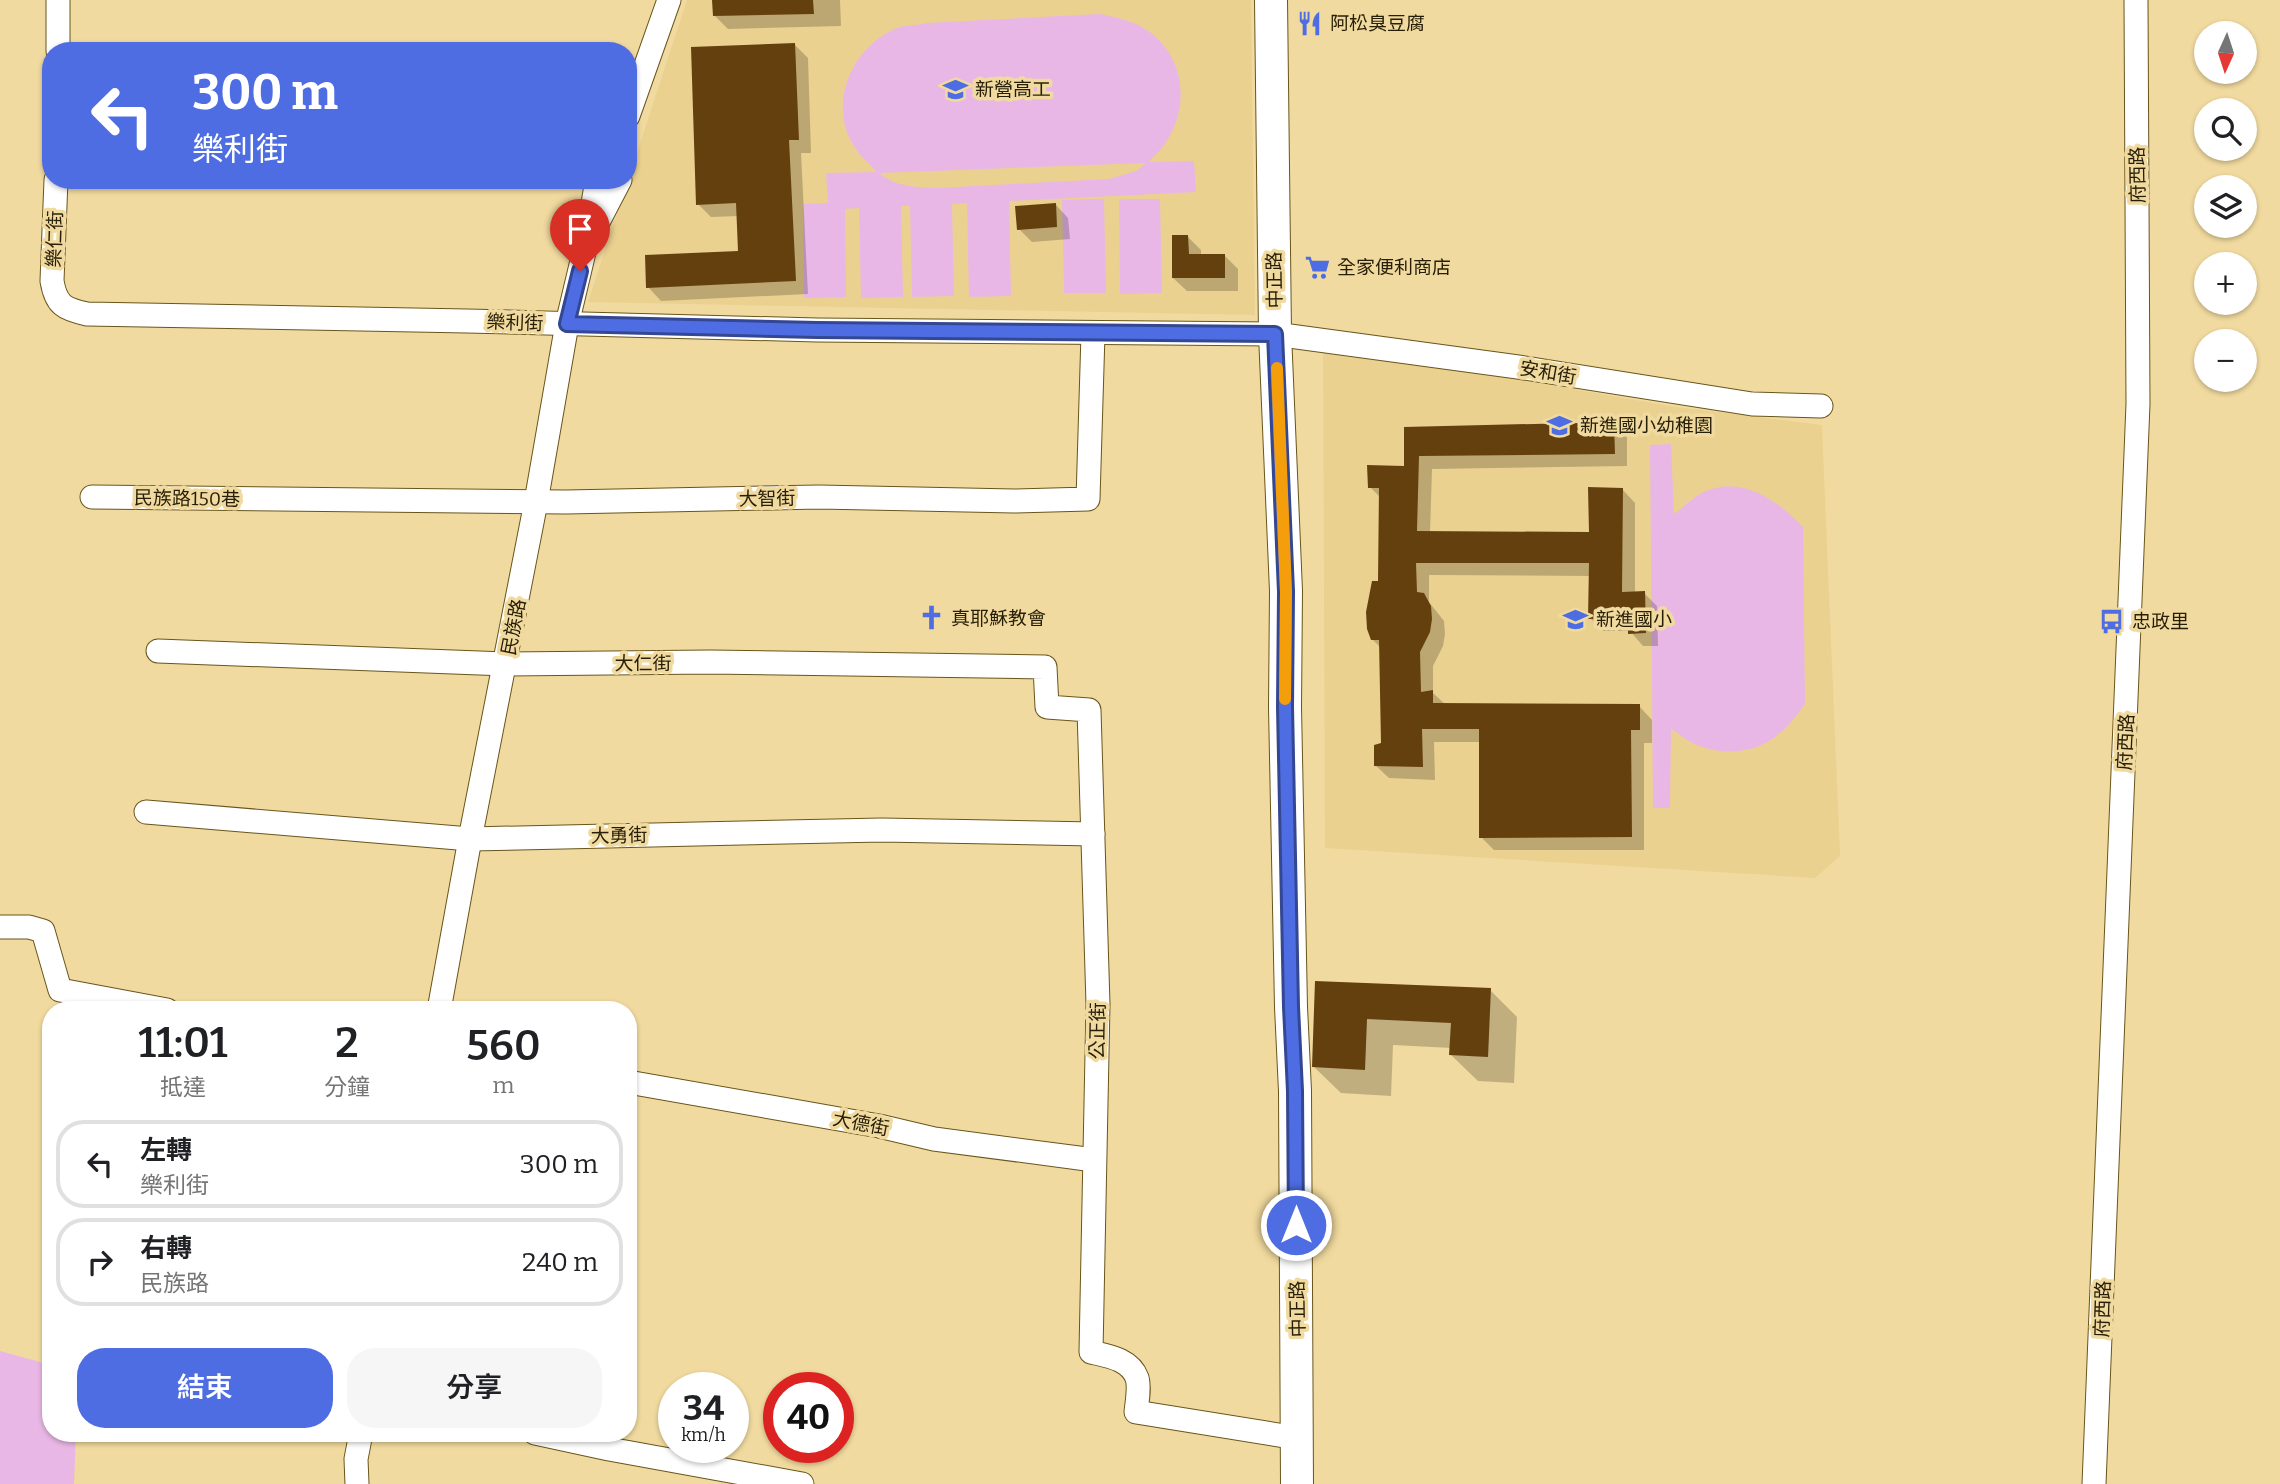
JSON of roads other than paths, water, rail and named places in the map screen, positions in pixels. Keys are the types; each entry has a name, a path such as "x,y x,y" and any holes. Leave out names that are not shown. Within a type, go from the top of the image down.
{"street":[{"path":"58,0 58,42"},
{"path":"637,91 669,0"},
{"name":"中正路","path":"1271,0 1275,334 1286,592 1291,1007 1295,1091 1297,1484"},
{"name":"府西路","path":"2094,1484 2114,965 2132,610 2138,404 2136,0"},
{"name":"樂仁街","path":"55,297 52,281 56,189"},
{"name":"民族路","path":"441,1001 470,838 506,664 567,324 595,189"},
{"name":"民族路","path":"586,244 615,189"},
{"name":"樂利街","path":"55,297 68,309 87,314 817,330 1275,334"},
{"name":"大智街","path":"281,499 536,502 819,497 1014,501 1088,499 1093,334"},
{"name":"安和街","path":"1275,334 1517,367 1752,404 1821,406"},
{"name":"民族路150巷","path":"92,497 281,499"},
{"name":"大仁街","path":"158,652 506,664 722,663 1045,667 1047,707 1089,710"},
{"name":"公正街","path":"1089,710 1098,1004 1091,1352 1121,1360 1130,1368 1138,1379 1136,1412 1297,1438"},
{"name":"大勇街","path":"146,813 470,838 882,830 1093,834"},
{"path":"0,927 29,927 43,931 60,990 119,1001"},
{"name":"大德街","path":"637,1085 879,1125 934,1139 1094,1160"},
{"path":"357,1484 356,1459 359,1442"},
{"path":"577,1442 802,1484"}],"place":[{"name":"阿松臭豆腐","path":"1310,23"},
{"name":"新營高工","path":"955,89"},
{"name":"全家便利商店","path":"1317,267"},
{"name":"新進國小幼稚園","path":"1560,425"},
{"name":"真耶穌教會","path":"931,618"},
{"name":"新進國小","path":"1576,619"},
{"name":"忠政里","path":"2112,621"}]}
